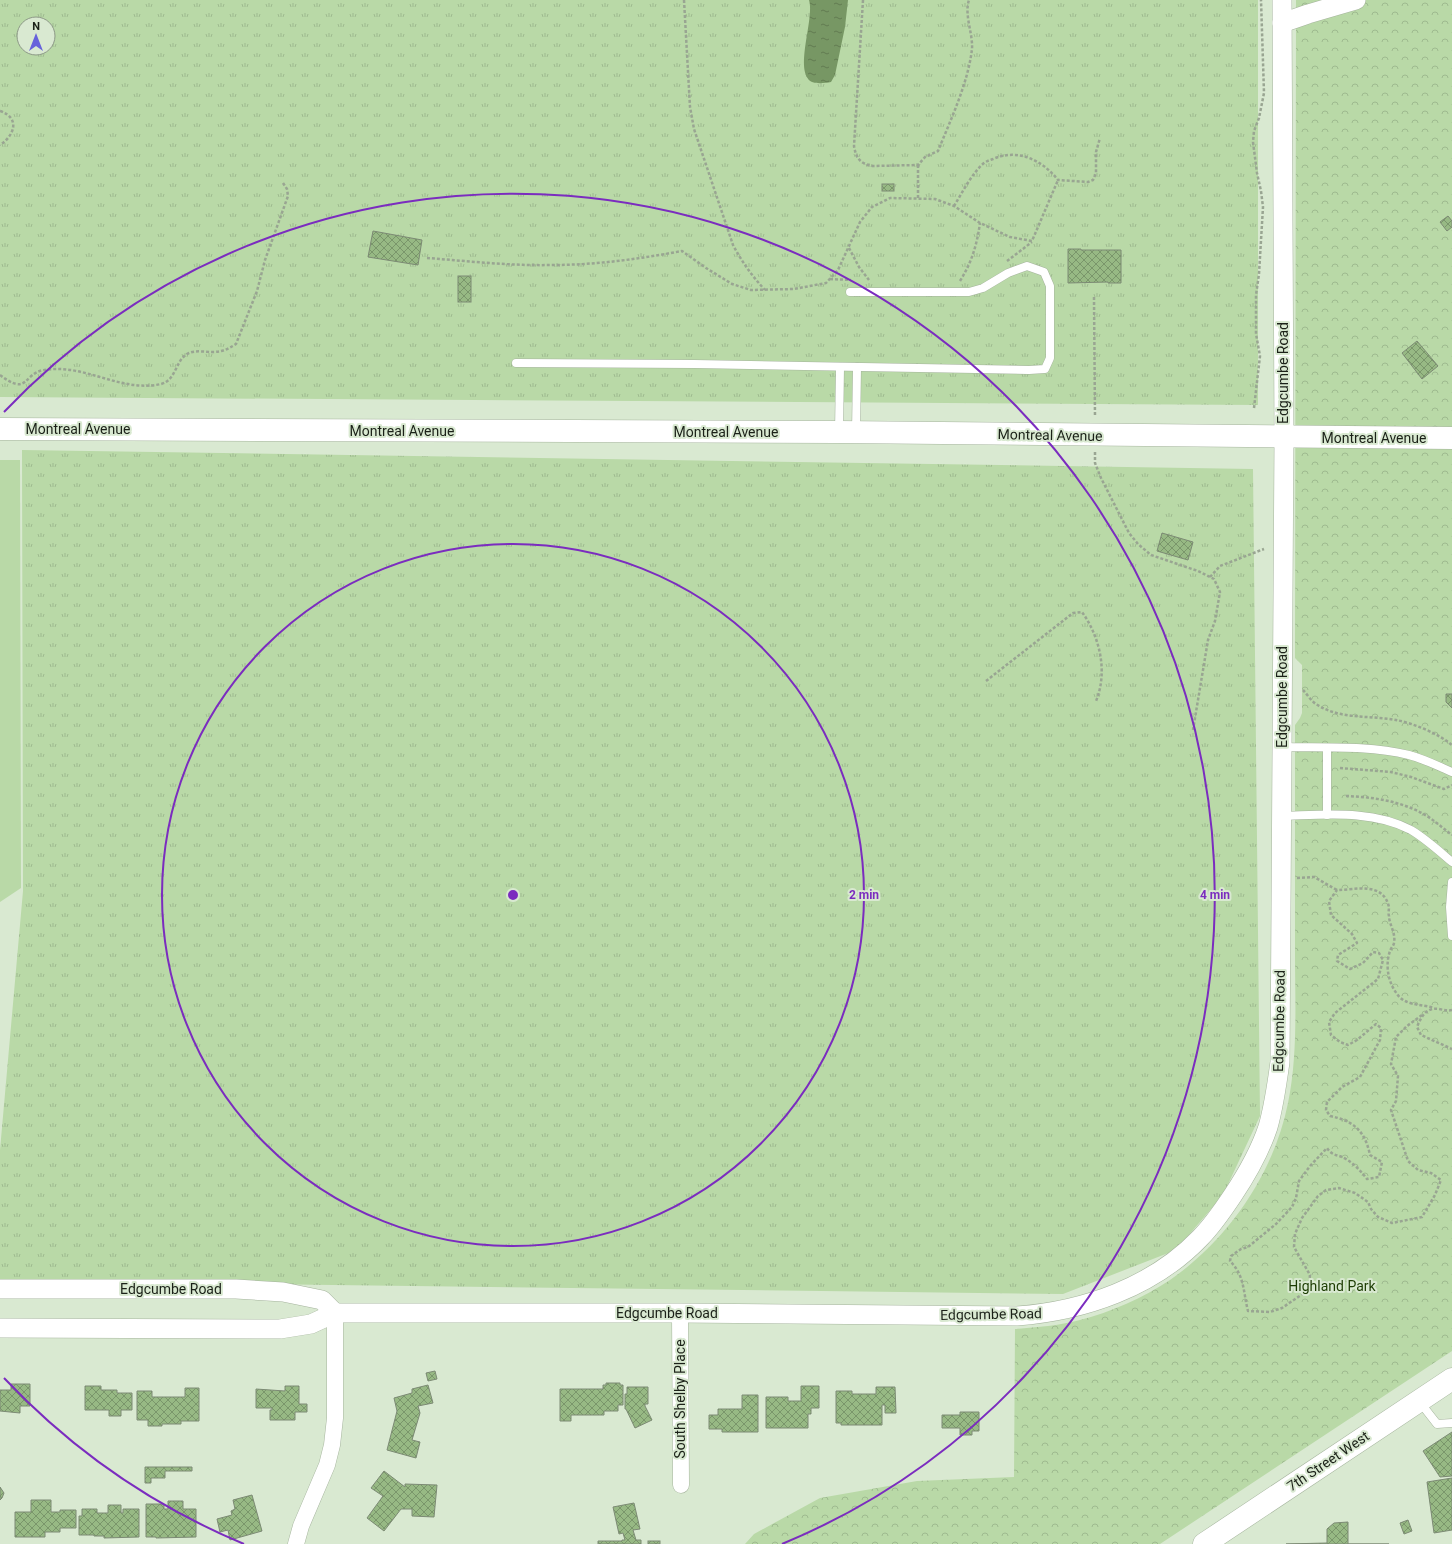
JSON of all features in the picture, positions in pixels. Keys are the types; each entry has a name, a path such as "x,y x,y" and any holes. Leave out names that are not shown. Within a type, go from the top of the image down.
{"main road":[{"name":"Montreal Avenue","path":"0,429 847,432 1452,438"},
{"name":"7th Street West","path":"1204,1544 1452,1379"}],"street":[{"name":"Edgcumbe Road","path":"0,1328 280,1329 311,1324 335,1313 680,1313 1011,1316 1042,1314 1071,1309 1124,1290 1151,1276 1175,1260 1200,1238 1220,1214 1242,1183 1256,1155 1267,1128 1275,1099 1280,1062 1284,437 1282,0"},
{"path":"1282,23 1356,0"},
{"name":"Edgcumbe Road","path":"0,1288 236,1289 282,1292 322,1300 335,1313"},
{"path":"296,1544 301,1526 327,1465 332,1445 335,1418 335,1313"},
{"name":"South Shelby Place","path":"680,1313 681,1485"}],"lane":[{"path":"516,363 840,366 1029,370 1045,369 1050,358 1050,286 1044,272 1027,266 1008,273 983,288 969,292 850,292"},
{"path":"840,366 847,432"},
{"path":"847,432 857,367"},
{"path":"1282,747 1383,750 1432,763 1452,772"},
{"path":"1327,748 1327,815"},
{"path":"1281,816 1327,815 1376,818 1410,830 1424,838 1452,862"},
{"path":"1452,882 1450,906 1452,936"},
{"path":"1419,1401 1437,1424 1452,1424"}],"path":[{"path":"684,0 690,107 694,129 733,245 740,259 766,290"},
{"path":"863,0 854,136 855,154 859,161 865,165 918,165"},
{"path":"918,199 918,165 925,157 938,150 965,78 972,47 968,13 969,0"},
{"path":"1254,408 1260,356 1256,334 1256,295 1259,274 1263,207 1253,142 1254,131 1259,118 1264,94 1261,0"},
{"path":"0,111 4,112 11,118 14,126 12,135 0,145"},
{"path":"954,206 970,180 985,162 1002,155 1018,154 1037,161 1052,172 1058,180 1088,182 1094,180 1096,173 1096,152 1100,138"},
{"path":"1001,265 1032,242 1058,180"},
{"path":"0,375 14,384 22,384 42,370 73,369 91,373 120,383 136,386 153,385 163,383 172,378 183,357 189,352 221,351 236,344 257,291 265,260 288,196 287,189 283,183"},
{"path":"427,258 509,265 552,265 601,263 682,252 732,284 752,290 794,289 826,283 838,270 860,222 872,207 890,198 936,199 954,206 980,223 1010,237 1032,242"},
{"path":"965,280 960,281 973,258 978,242 980,223"},
{"path":"849,247 859,267 869,280"},
{"path":"830,279 853,280"},
{"path":"861,280 876,280"},
{"path":"1094,297 1095,463 1129,533 1138,544 1151,555 1198,571 1214,579 1220,592 1215,621 1208,640 1192,730"},
{"path":"1210,577 1220,566 1264,549"},
{"path":"986,681 1073,613 1082,612 1088,620 1098,641 1102,677 1100,692 1096,701"},
{"path":"1303,690 1314,703 1330,711 1353,716 1397,720 1434,733 1452,745"},
{"path":"1340,768 1391,772 1411,777 1444,789 1452,785"},
{"path":"1346,796 1383,799 1405,806 1426,816 1452,835"},
{"path":"1281,878 1314,877 1337,890 1351,890 1356,888 1375,890 1385,898 1389,908 1388,917 1392,926 1395,942 1390,951 1387,967 1391,982 1398,996 1413,1005 1427,1006 1449,1011 1452,1010"},
{"path":"1337,890 1329,901 1331,915 1352,934 1357,943 1338,955 1337,961 1350,969 1363,963 1373,952 1379,953 1383,960 1378,979 1332,1017 1329,1022 1331,1035 1340,1042 1348,1044 1357,1040 1376,1024 1381,1028 1380,1040 1360,1077 1342,1087 1327,1102 1326,1110 1330,1116 1343,1118 1354,1124 1367,1141 1370,1155 1382,1162 1379,1177 1367,1179 1360,1170 1345,1158 1331,1154 1327,1148 1314,1161 1299,1181 1296,1198 1292,1207 1276,1224 1248,1247 1240,1249 1231,1256 1230,1261 1237,1268 1243,1283 1244,1298 1248,1311 1270,1312 1282,1308 1304,1293 1310,1286 1310,1275 1294,1247 1295,1234 1306,1213 1318,1196 1326,1190 1339,1188 1354,1193 1368,1202 1371,1209 1378,1217 1392,1223 1422,1217 1435,1195 1441,1180 1431,1173 1418,1170 1408,1161 1391,1110 1396,1101 1398,1076 1391,1064 1396,1037 1407,1026 1434,1008"},
{"path":"1422,1015 1417,1027 1421,1036 1452,1049"}],"green space":[{"path":"0,0 1258,0 1258,405 0,397"},
{"name":"Highland Park","path":"1296,0 1452,0 1452,1351 1160,1544 745,1544 754,1534 820,1498 917,1481 1014,1477 1015,1329 1056,1325 1092,1317 1115,1309 1160,1287 1170,1280 1211,1245 1230,1224 1260,1179 1272,1154 1281,1129 1288,1103 1295,1047 1295,725 1302,713 1302,665 1295,658"},
{"path":"22,450 1253,469 1260,1116 1223,1195 1176,1250 1063,1294 0,1281 0,1150 23,891"},
{"path":"0,460 20,460 21,888 0,902"}],"water":[{"path":"809,0 848,0 845,27 835,75 831,82 812,82 807,76 804,68 810,9"}],"building":[{"path":"882,184 894,184 894,191 882,191"},
{"path":"1448,216 1452,221 1452,227 1447,231 1440,222"},
{"path":"373,231 422,240 418,265 368,257"},
{"path":"1068,249 1121,250 1121,283 1068,283"},
{"path":"458,276 471,276 471,302 458,302"},
{"path":"1417,341 1438,366 1422,379 1402,353"},
{"path":"1162,533 1193,542 1188,560 1157,551"},
{"path":"1446,694 1452,694 1452,708 1446,702"},
{"path":"435,1371 437,1379 428,1381 426,1373"},
{"path":"606,1383 620,1383 620,1385 623,1385 623,1405 618,1405 618,1411 604,1411 604,1415 571,1415 571,1421 560,1421 560,1389 603,1389 603,1385 606,1385"},
{"path":"11,1384 30,1384 30,1406 20,1406 20,1413 0,1411 0,1390 11,1390"},
{"path":"428,1385 433,1403 418,1406 420,1413 412,1440 420,1442 416,1458 387,1450 397,1411 394,1398 412,1393 412,1389"},
{"path":"85,1386 101,1386 101,1390 117,1390 117,1393 132,1393 132,1410 121,1410 121,1416 109,1416 109,1410 85,1410"},
{"path":"285,1386 299,1386 299,1404 307,1404 307,1412 295,1412 295,1420 270,1420 270,1410 272,1410 272,1408 256,1408 256,1389 285,1391"},
{"path":"801,1386 819,1386 819,1408 811,1408 811,1414 808,1414 808,1428 766,1428 766,1397 788,1397 788,1401 801,1401"},
{"path":"627,1387 648,1387 648,1404 645,1404 645,1406 652,1420 635,1428 625,1409 625,1394 627,1394"},
{"path":"876,1387 895,1387 896,1413 885,1413 885,1405 882,1405 882,1425 841,1425 841,1423 836,1423 836,1391 852,1391 852,1394 876,1394"},
{"path":"185,1388 199,1388 199,1421 181,1421 181,1424 148,1426 148,1420 137,1420 137,1391 152,1391 152,1397 185,1397"},
{"path":"742,1395 758,1395 758,1432 722,1432 722,1429 709,1429 709,1415 718,1415 718,1409 742,1409"},
{"path":"960,1412 979,1412 979,1431 972,1431 972,1435 960,1435 960,1428 942,1428 942,1415 960,1415"},
{"path":"1452,1432 1452,1476 1440,1477 1423,1451"},
{"path":"145,1467 192,1467 192,1471 165,1471 165,1478 151,1478 151,1483 145,1483"},
{"path":"384,1471 405,1487 405,1484 437,1485 434,1517 412,1516 412,1509 401,1509 384,1531 367,1518 383,1496 371,1488"},
{"path":"1452,1478 1452,1530 1434,1533 1427,1482"},
{"path":"0,1487 4,1493 0,1500"},
{"path":"252,1495 262,1531 230,1540 228,1530 220,1532 217,1519 232,1515 231,1511 235,1509 233,1500"},
{"path":"31,1500 51,1500 51,1512 60,1512 60,1510 76,1510 76,1528 60,1528 60,1532 45,1532 45,1537 15,1537 15,1512 31,1512"},
{"path":"168,1501 183,1501 183,1509 196,1509 196,1537 146,1537 146,1504 164,1504 164,1509 168,1509"},
{"path":"634,1503 640,1529 633,1530 636,1540 641,1540 641,1544 598,1544 598,1541 625,1540 623,1533 619,1534 613,1507"},
{"path":"108,1505 121,1505 121,1513 123,1513 123,1509 139,1509 139,1537 104,1538 104,1536 79,1535 79,1516 82,1516 82,1509 97,1509 97,1513 108,1513"},
{"path":"1408,1520 1412,1531 1404,1534 1400,1523"},
{"path":"1348,1522 1348,1544 1286,1544 1327,1543 1327,1529 1334,1523"},
{"path":"648,1541 660,1541 660,1544 648,1544"}]}
